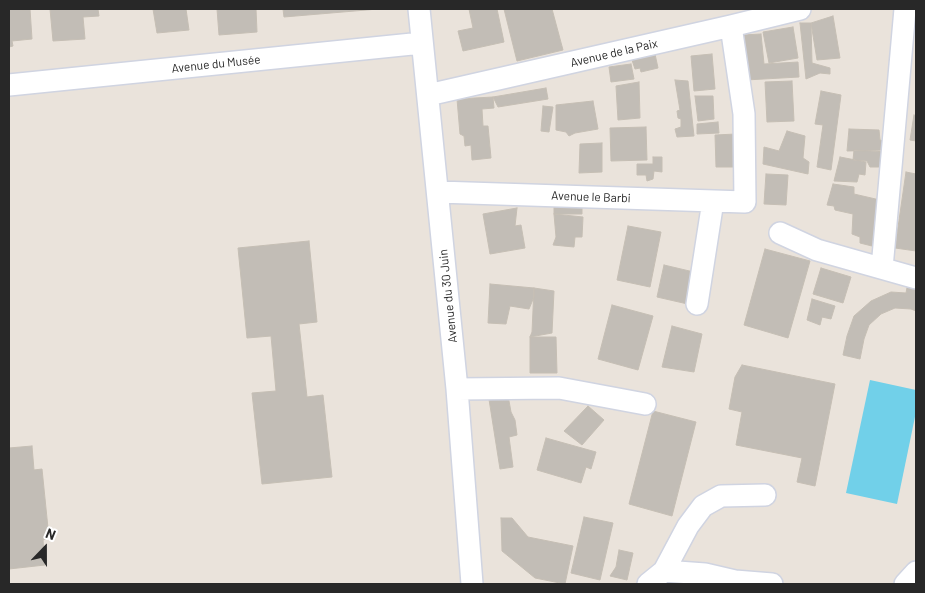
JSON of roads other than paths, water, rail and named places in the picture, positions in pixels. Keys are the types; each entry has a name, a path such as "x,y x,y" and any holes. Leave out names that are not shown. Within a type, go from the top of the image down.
{"street":[{"name":"Avenue du 30 Juin","path":"419,9 457,389 472,584"},
{"name":"Avenue de la Paix","path":"428,95 800,9"},
{"path":"882,268 908,14"},
{"name":"Avenue le Barbi","path":"438,192 745,202 744,114 731,26"},
{"name":"Avenue du Musée","path":"9,85 422,43"},
{"path":"697,304 713,201"},
{"path":"780,233 817,250 916,278"},
{"path":"457,389 560,388 645,404"},
{"path":"656,578 688,526 703,506 721,496 765,495"},
{"path":"905,584 916,572"},
{"path":"656,578 705,574 734,581 772,584"}],"water":[{"path":"870,380 916,390 916,412 897,504 846,493"}]}
